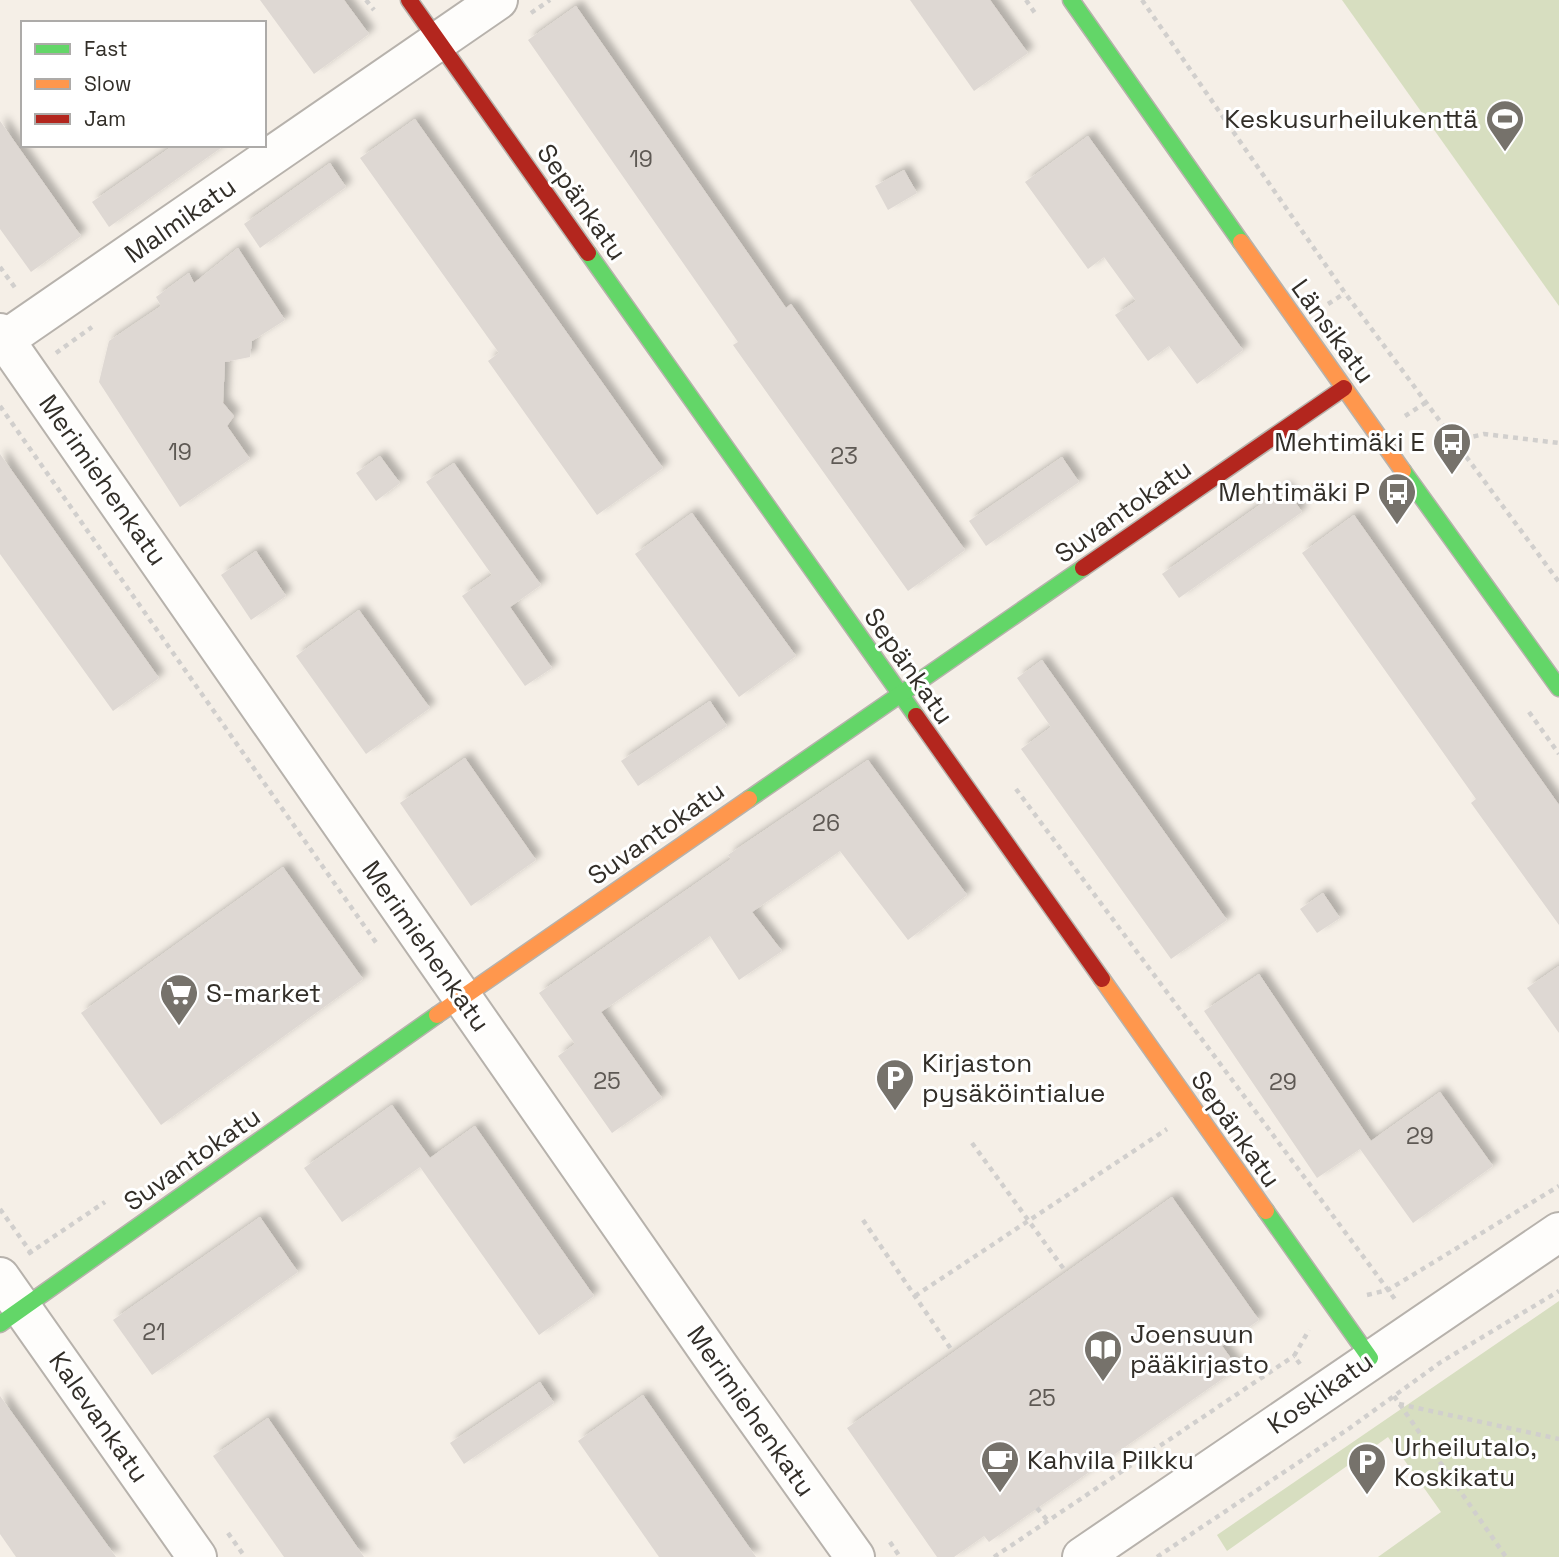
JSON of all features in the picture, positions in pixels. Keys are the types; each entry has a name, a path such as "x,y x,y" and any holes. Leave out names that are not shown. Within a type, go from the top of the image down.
{"street":[{"name":"Sepänkatu","path":"409,0 1370,1358"},
{"name":"Malmikatu","path":"2,339 498,0"},
{"name":"Länsikatu","path":"1072,0 1344,388 1559,688"},
{"name":"Merimiehenkatu","path":"2,339 855,1557"},
{"name":"Suvantokatu","path":"11,1316 462,998 1344,388"},
{"name":"Koskikatu","path":"1082,1557 1370,1358 1559,1232"},
{"name":"Kalevankatu","path":"0,1277 11,1316 197,1557"}],"path":[{"path":"1142,0 1345,293 1559,582"},
{"path":"0,406 381,950"},
{"path":"1454,441 1484,434 1559,443"},
{"path":"1011,783 1388,1290"},
{"path":"915,1296 1168,1129"},
{"path":"972,1143 1066,1272"},
{"path":"1308,1332 1361,1296 1388,1290 1559,1186"},
{"path":"863,1220 953,1352"},
{"path":"1157,1557 1441,1362 1559,1291"},
{"path":"994,1557 1294,1356"},
{"path":"1394,1396 1506,1557"},
{"path":"1399,1404 1559,1439"},
{"path":"1037,1508 1048,1521"}],"green space":[{"name":"Keskusurheilukenttä","path":"1342,0 1559,0 1559,306"},
{"path":"1559,1301 1559,1557 1378,1557 1441,1512 1388,1437 1227,1551 1217,1535"}],"building":[{"path":"260,0 344,0 369,34 314,74"},
{"path":"910,0 990,0 1028,53 974,91"},
{"path":"576,6 786,308 791,304 965,550 908,591 733,345 738,342 528,40"},
{"path":"415,119 663,468 597,515 488,361 499,353 360,158"},
{"path":"0,121 81,236 31,272 0,229"},
{"path":"1088,136 1243,350 1197,384 1169,346 1148,361 1115,315 1136,301 1104,257 1088,269 1025,182"},
{"path":"171,147 222,147 109,227 92,202"},
{"path":"330,163 346,187 260,248 244,224"},
{"path":"904,170 917,193 888,210 875,186"},
{"path":"238,248 285,320 252,341 250,357 225,362 223,403 234,416 227,426 250,459 180,507 99,382 109,341 161,306 156,297 189,273 194,283"},
{"path":"0,454 159,678 113,711 0,554"},
{"path":"380,456 400,483 376,501 356,473"},
{"path":"1062,457 1079,482 986,546 969,521"},
{"path":"454,463 541,585 510,607 552,668 525,686 462,596 492,575 426,482"},
{"path":"1285,487 1302,512 1179,598 1162,574"},
{"path":"692,513 796,656 739,697 635,554"},
{"path":"1354,515 1559,805 1559,925 1471,803 1476,799 1302,553"},
{"path":"256,551 286,596 251,620 221,575"},
{"path":"359,610 430,708 366,754 296,656"},
{"path":"1042,660 1227,920 1171,959 1021,749 1051,727 1017,678"},
{"path":"710,701 727,726 638,786 621,761"},
{"path":"465,758 536,860 471,906 400,803"},
{"path":"868,760 967,895 908,940 840,851 752,912 782,951 739,980 710,936 601,1012 662,1098 612,1133 558,1056 575,1044 539,993 731,859 728,855"},
{"path":"283,867 363,979 161,1125 81,1013"},
{"path":"1323,893 1340,918 1317,933 1300,909"},
{"path":"1559,966 1559,1033 1527,988"},
{"path":"1259,974 1371,1141 1440,1092 1493,1166 1413,1223 1360,1149 1317,1178 1204,1011"},
{"path":"392,1105 430,1158 475,1126 594,1296 539,1335 420,1167 342,1222 304,1168"},
{"path":"1172,1197 1259,1320 1222,1346 1238,1368 989,1542 984,1536 954,1557 937,1557 847,1428"},
{"path":"260,1217 298,1272 152,1375 113,1320"},
{"path":"540,1382 554,1403 464,1464 450,1443"},
{"path":"643,1395 756,1557 659,1557 578,1441"},
{"path":"0,1396 116,1557 16,1557 0,1534"},
{"path":"268,1418 364,1557 284,1557 213,1456"}],"traffic: fast":[{"path":"1071,0 1241,242"},
{"path":"588,253 916,716"},
{"path":"1403,471 1559,688"},
{"path":"749,799 1083,568"},
{"path":"0,1324 437,1015"},
{"path":"1266,1211 1370,1358"}],"traffic: slow":[{"path":"1241,242 1403,471"},
{"path":"437,1015 749,799"},
{"path":"1102,979 1266,1211"}],"traffic: jam":[{"path":"409,0 588,253"},
{"path":"1083,568 1344,388"},
{"path":"916,716 1102,979"}],"place":[{"name":"Keskusurheilukenttä","path":"1505,153"},
{"name":"Mehtimäki E","path":"1452,476"},
{"name":"Mehtimäki P","path":"1397,526"},
{"name":"S-market","path":"179,1027"},
{"name":"Kirjaston pysäköintialue","path":"895,1112"},
{"name":"Joensuun pääkirjasto","path":"1103,1383"},
{"name":"Kahvila Pilkku","path":"1000,1494"},
{"name":"Urheilutalo, Koskikatu","path":"1367,1496"}]}
